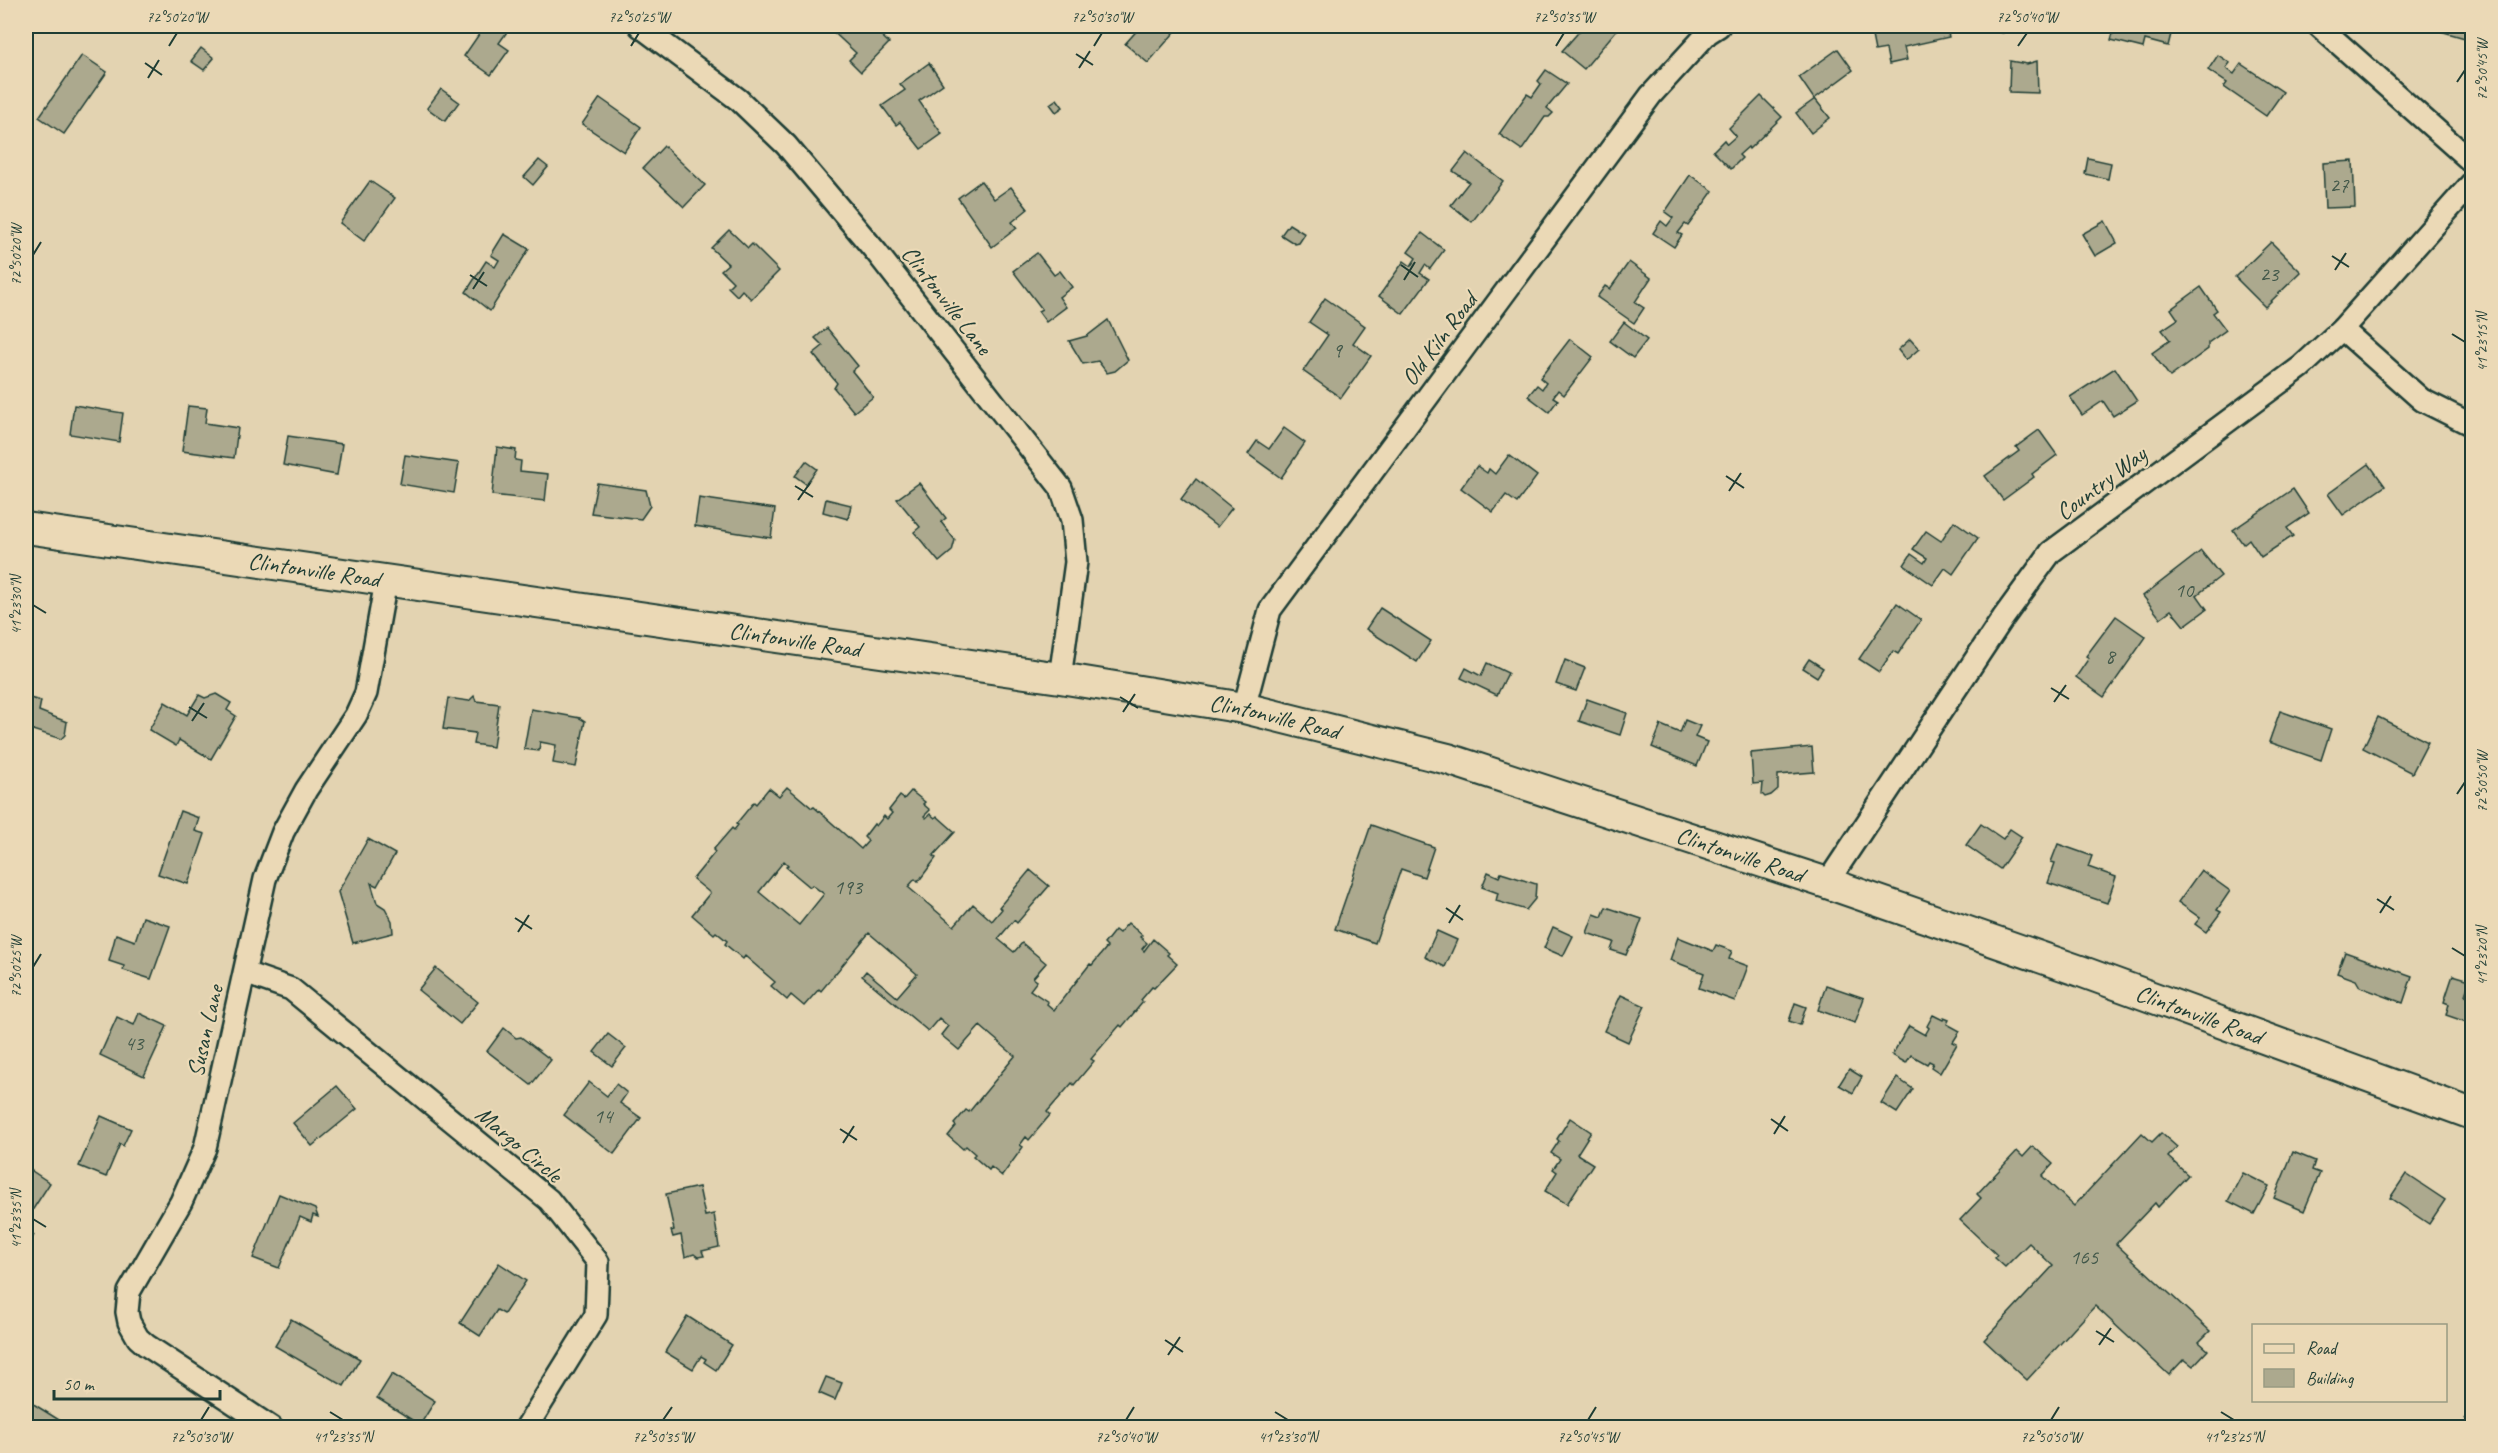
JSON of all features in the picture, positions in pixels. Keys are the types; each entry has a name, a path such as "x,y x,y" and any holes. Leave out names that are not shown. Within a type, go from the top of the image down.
{"main road":[{"name":"Clintonville Road","path":"26,528 1060,678 1244,708 1448,759 1827,883 2073,968 2472,1114"}],"street":[{"name":"Clintonville Lane","path":"640,26 739,100 786,145 877,253 1060,488 1072,520 1076,562 1060,678"},
{"name":"Old Kiln Road","path":"1244,708 1270,610 1651,95 1708,33 1719,26"},
{"path":"2319,26 2472,162"},
{"name":"Country Way","path":"1827,883 2003,618 2051,552 2301,367 2342,329 2472,183"},
{"path":"2342,329 2422,400 2472,425"},
{"name":"Susan Lane","path":"272,1428 146,1345 133,1332 126,1312 132,1285 182,1202 205,1148 265,879 283,832 306,790 356,715 366,693 386,581"},
{"name":"Margo Circle","path":"245,973 291,989 521,1177 549,1200 598,1262 596,1315 526,1428"}],"building":[{"path":"476,26 516,26 512,31 509,29 499,43 509,50 491,75 464,56 482,30"},
{"path":"827,26 871,26 889,43 861,72 849,60 856,53"},
{"path":"1141,26 1180,26 1148,63 1125,44"},
{"path":"1584,26 1620,26 1584,69 1562,51"},
{"path":"1870,26 1946,26 1949,37 1904,47 1907,60 1889,64 1886,49 1875,51"},
{"path":"1986,26 2046,26 2046,28 2006,30 2003,33 1992,31"},
{"path":"2115,26 2173,26 2168,46 2145,40 2143,48 2111,40"},
{"path":"2441,26 2472,26 2472,40 2440,31"},
{"path":"201,48 214,58 204,70 191,61"},
{"path":"1838,49 1853,70 1814,99 1799,77"},
{"path":"82,55 107,72 64,134 39,117"},
{"path":"2218,55 2230,63 2226,68 2234,74 2241,64 2283,92 2266,116 2224,87 2227,83 2208,70"},
{"path":"2010,61 2027,64 2037,61 2038,93 2009,92"},
{"path":"929,63 943,84 919,101 942,134 921,149 900,122 896,125 882,106 905,90 900,84"},
{"path":"1546,70 1567,84 1547,108 1553,113 1545,117 1522,150 1499,134 1527,94 1532,97 1541,84 1538,81"},
{"path":"441,89 459,102 445,121 427,108"},
{"path":"1761,96 1782,117 1749,149 1748,147 1739,155 1742,158 1731,169 1713,151 1724,140 1727,144 1736,136 1729,128"},
{"path":"600,98 641,127 624,152 582,124"},
{"path":"1057,99 1063,107 1056,112 1050,104"},
{"path":"1815,99 1830,118 1811,133 1796,113"},
{"path":"664,146 705,185 684,207 643,168"},
{"path":"1467,153 1503,181 1472,222 1451,205 1469,182 1453,171"},
{"path":"2088,158 2111,163 2108,179 2085,174"},
{"path":"539,160 548,167 533,185 524,177"},
{"path":"2353,161 2355,207 2325,208 2323,163"},
{"path":"1690,175 1713,191 1688,226 1685,224 1678,233 1682,235 1674,247 1653,233 1661,221 1667,226 1673,218 1665,212"},
{"path":"370,181 395,198 364,241 340,223"},
{"path":"981,181 994,199 1011,187 1028,209 1012,222 1017,228 992,247 958,198"},
{"path":"2105,221 2117,243 2095,256 2082,234"},
{"path":"1289,224 1305,234 1299,243 1295,244 1281,235"},
{"path":"729,230 748,248 752,244 779,271 751,299 742,290 737,296 728,287 733,282 721,270 728,264 711,248"},
{"path":"1422,233 1444,250 1430,269 1425,265 1420,273 1429,279 1403,314 1379,296 1404,261 1411,266 1416,258 1408,252"},
{"path":"504,234 529,249 490,311 466,292 486,261 495,267 499,260 491,255"},
{"path":"2271,242 2301,272 2265,307 2235,277"},
{"path":"1037,253 1054,275 1060,271 1072,287 1059,297 1066,307 1046,322 1038,311 1042,309 1013,271"},
{"path":"1629,262 1651,278 1635,302 1644,308 1634,323 1597,297 1605,286 1610,289"},
{"path":"2201,287 2217,310 2213,313 2226,330 2208,343 2208,349 2170,377 2152,353 2170,340 2162,330 2178,319 2171,309"},
{"path":"1325,298 1365,326 1353,343 1371,356 1341,398 1303,371 1328,335 1309,322"},
{"path":"1108,320 1128,360 1115,371 1107,373 1098,361 1083,364 1069,341 1087,336"},
{"path":"1624,322 1647,340 1633,358 1610,341"},
{"path":"827,328 858,366 852,371 873,397 854,412 834,388 837,383 813,354 823,346 815,338"},
{"path":"1570,339 1593,357 1564,395 1558,390 1553,397 1558,400 1549,412 1528,396 1537,385 1542,389 1546,383 1540,378"},
{"path":"1910,339 1919,349 1906,360 1898,350"},
{"path":"2115,368 2137,401 2113,416 2103,401 2082,415 2070,397"},
{"path":"74,405 123,413 119,442 70,434"},
{"path":"188,406 207,408 205,423 238,428 234,458 182,451"},
{"path":"1284,428 1305,443 1281,478 1248,454 1257,441 1269,449"},
{"path":"2039,430 2057,455 2032,474 2034,477 2003,500 1985,476 2019,451 2016,447"},
{"path":"288,436 342,444 337,475 283,465"},
{"path":"497,447 516,450 515,460 521,461 520,471 548,474 545,501 492,495"},
{"path":"405,455 459,463 454,493 400,484"},
{"path":"1509,455 1537,476 1517,503 1506,495 1493,512 1461,488 1477,466 1487,473 1489,469 1495,474"},
{"path":"806,461 817,469 806,484 795,476"},
{"path":"2369,464 2385,486 2343,515 2328,494"},
{"path":"1196,479 1232,508 1217,527 1181,499"},
{"path":"597,483 646,490 650,506 641,519 591,513"},
{"path":"919,483 946,518 941,522 955,540 952,551 939,562 914,532 920,527 897,499"},
{"path":"2293,489 2309,513 2287,528 2293,536 2261,557 2249,539 2243,544 2233,530"},
{"path":"699,498 775,509 771,538 695,526"},
{"path":"826,499 851,505 848,519 823,512"},
{"path":"1954,521 1978,538 1953,574 1945,568 1933,585 1904,565 1911,554 1924,563 1927,558 1913,549 1926,531 1941,541"},
{"path":"2201,551 2221,576 2197,595 2207,609 2184,626 2171,610 2160,618 2143,596"},
{"path":"1897,603 1921,620 1898,654 1893,651 1879,672 1859,659"},
{"path":"1380,608 1431,641 1417,662 1366,629"},
{"path":"2116,616 2146,637 2104,697 2076,677 2089,658 2086,656"},
{"path":"1809,659 1823,668 1817,677 1803,668"},
{"path":"1565,660 1585,668 1576,691 1556,684"},
{"path":"1487,663 1508,673 1497,695 1461,678 1466,668 1481,676"},
{"path":"216,694 231,703 227,710 236,716 211,759 179,740 176,746 149,730 165,702 187,715 199,695 205,698"},
{"path":"474,696 476,701 499,704 493,747 473,744 475,733 443,729 448,698 469,701"},
{"path":"26,697 41,701 39,711 67,722 65,735 61,739 26,728"},
{"path":"1587,699 1627,713 1620,735 1579,721"},
{"path":"531,709 580,718 585,721 576,767 553,763 556,745 540,742 539,751 524,749"},
{"path":"2280,711 2331,729 2321,760 2269,742"},
{"path":"2378,717 2428,742 2412,773 2363,748"},
{"path":"1685,720 1700,726 1695,737 1707,742 1697,766 1652,747 1661,725 1680,733"},
{"path":"1812,747 1814,772 1778,775 1778,789 1765,797 1762,794 1763,783 1753,784 1751,753"},
{"path":"787,787 812,808 814,807 861,849 868,841 864,837 874,824 876,826 884,816 887,819 892,813 889,810 900,796 904,799 911,791 925,802 923,804 930,810 924,816 926,818 930,814 935,818 937,816 955,832 933,856 936,858 918,882 915,879 908,887 954,926 973,904 992,921 1002,909 999,907 1030,870 1049,886 1017,923 1014,920 998,939 1014,952 1022,943 1046,963 1033,978 1037,981 1030,990 1048,1002 1047,1004 1054,1010 1090,964 1092,965 1107,947 1104,944 1115,930 1119,933 1128,923 1142,935 1140,937 1147,943 1142,949 1144,951 1153,939 1169,953 1167,955 1177,964 1154,988 1152,987 1122,1027 1120,1025 1091,1059 1094,1061 1047,1112 1050,1115 1029,1140 1026,1137 1020,1145 1023,1147 1002,1176 991,1167 989,1170 973,1156 975,1154 966,1146 963,1149 948,1136 956,1126 954,1124 966,1110 969,1112 1015,1056 980,1026 959,1050 941,1035 948,1026 939,1018 928,1031 862,976 866,971 897,997 917,974 869,933 821,991 819,989 804,1006 791,995 787,1000 771,986 775,982 745,956 743,959 725,944 727,941 716,932 714,934 692,915 710,893 693,879 715,852 713,850 732,828 734,830 738,825 736,824 754,802 756,804 769,788 779,796","holes":["784,861 788,865 786,867 810,887 812,885 824,894 799,925 759,892"]},
{"path":"180,811 199,818 195,831 205,834 188,884 158,874"},
{"path":"1981,824 2003,839 2010,829 2022,837 2000,869 1966,845"},
{"path":"1371,825 1434,847 1424,877 1401,869 1375,943 1335,929"},
{"path":"368,839 395,854 377,886 371,883 377,903 385,908 392,921 393,933 353,943 338,892"},
{"path":"2058,844 2092,856 2088,867 2116,877 2107,903 2048,883 2055,863 2051,862"},
{"path":"2201,870 2230,891 2217,910 2221,912 2206,932 2195,924 2200,918 2178,902"},
{"path":"1488,872 1499,877 1501,873 1536,884 1535,899 1526,910 1496,901 1498,893 1482,887"},
{"path":"1606,907 1642,919 1632,946 1626,955 1611,950 1614,942 1587,933 1594,914 1602,917"},
{"path":"143,917 170,926 151,979 123,970 124,966 109,961 116,934 135,941"},
{"path":"1553,927 1573,936 1563,956 1544,948"},
{"path":"1437,931 1457,940 1445,967 1425,957"},
{"path":"1678,937 1713,951 1716,945 1732,951 1729,959 1748,966 1735,1001 1699,988 1704,973 1670,960"},
{"path":"2345,952 2412,976 2403,1003 2360,987 2356,980 2337,973"},
{"path":"436,968 478,1002 460,1024 418,990"},
{"path":"2453,975 2470,980 2465,995 2472,997 2472,1024 2446,1015 2449,1004 2444,1002"},
{"path":"1826,985 1864,998 1855,1023 1818,1010"},
{"path":"1621,995 1645,1006 1628,1042 1604,1031"},
{"path":"1795,1003 1806,1007 1800,1025 1789,1021"},
{"path":"139,1013 167,1026 144,1076 100,1055 117,1017 134,1025"},
{"path":"1933,1015 1949,1020 1947,1024 1960,1031 1953,1042 1957,1044 1940,1073 1931,1067 1933,1063 1929,1061 1927,1064 1911,1055 1906,1063 1892,1055 1909,1026 1925,1035"},
{"path":"504,1028 516,1038 521,1037 551,1060 531,1085 487,1051"},
{"path":"608,1034 626,1048 612,1066 594,1052"},
{"path":"1849,1069 1862,1077 1853,1093 1839,1085"},
{"path":"1897,1078 1913,1089 1897,1113 1881,1103"},
{"path":"589,1082 607,1096 616,1084 627,1093 620,1103 641,1118 614,1154 564,1115"},
{"path":"337,1086 357,1109 312,1146 293,1123"},
{"path":"101,1116 131,1129 123,1146 120,1144 106,1177 79,1166"},
{"path":"1570,1118 1591,1132 1577,1154 1593,1164 1567,1204 1545,1191 1557,1172 1553,1169 1560,1159 1551,1153"},
{"path":"2142,1133 2152,1142 2161,1133 2177,1147 2168,1157 2188,1175 2158,1207 2155,1203 2116,1244 2210,1331 2199,1342 2208,1350 2193,1366 2184,1359 2169,1375 2095,1306 2027,1380 1984,1340 2053,1266 2029,1243 2005,1267 1995,1258 1997,1255 1960,1220 1981,1198 1977,1194 2017,1151 2023,1157 2033,1146 2053,1164 2042,1176 2074,1206"},
{"path":"2293,1152 2315,1161 2312,1170 2320,1173 2304,1211 2274,1198"},
{"path":"26,1167 50,1183 26,1220"},
{"path":"2243,1173 2269,1186 2254,1214 2228,1201"},
{"path":"2406,1174 2445,1200 2429,1224 2390,1198"},
{"path":"699,1187 705,1216 714,1214 719,1247 702,1251 704,1256 698,1257 694,1254 685,1257 681,1235 673,1237 671,1231 674,1230 666,1194"},
{"path":"279,1194 315,1209 318,1217 313,1215 311,1222 300,1217 279,1268 253,1258"},
{"path":"2472,1226 2472,1242 2465,1237"},
{"path":"26,1229 34,1235 26,1248"},
{"path":"499,1263 526,1281 504,1314 497,1310 480,1336 460,1323"},
{"path":"687,1316 732,1345 716,1370 704,1362 706,1359 701,1356 693,1369 665,1352"},
{"path":"291,1319 360,1359 344,1386 275,1346"},
{"path":"392,1374 435,1401 420,1425 377,1398"},
{"path":"826,1377 842,1383 835,1400 819,1393"},
{"path":"27,1400 72,1428 26,1428"},
{"path":"2472,1413 2472,1428 2471,1428 2465,1418"}]}
